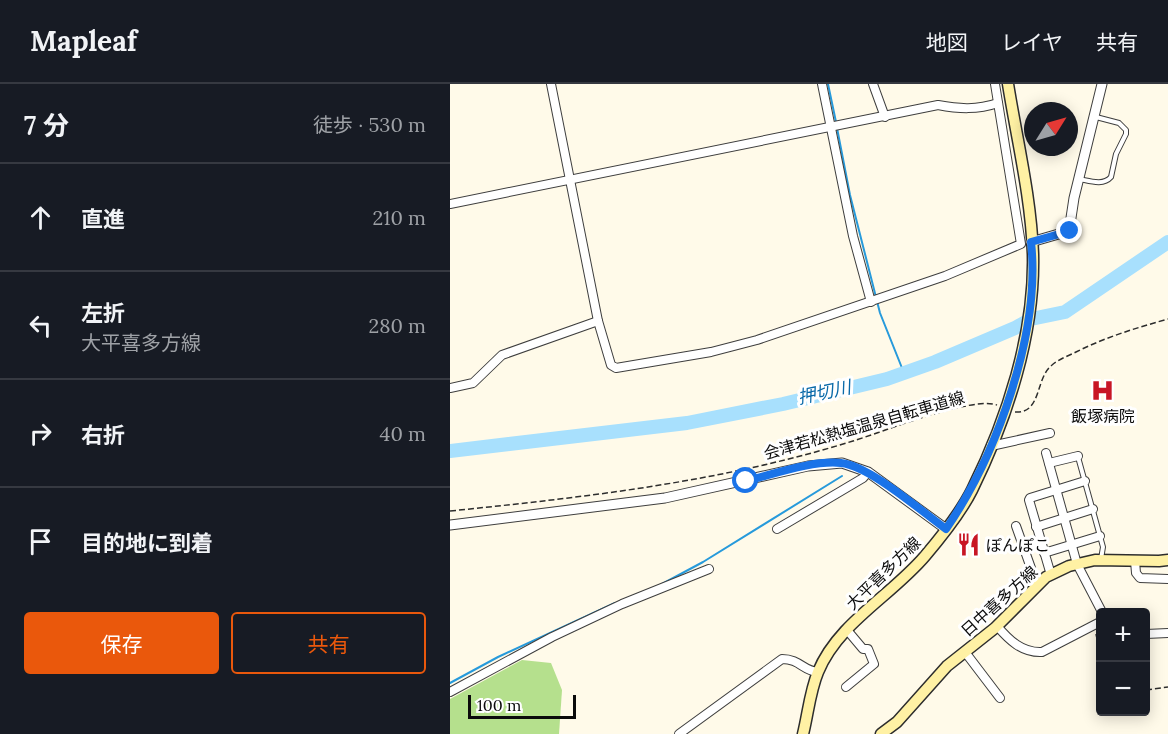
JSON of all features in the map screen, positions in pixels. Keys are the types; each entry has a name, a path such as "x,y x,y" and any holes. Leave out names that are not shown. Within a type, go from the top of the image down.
{"main road":[{"name":"大平喜多方線","path":"803,734 818,672 832,647 847,630 913,569 946,529 971,491 991,446 1018,368 1030,309 1032,248 1027,195 1008,84"},
{"name":"日中喜多方線","path":"881,734 897,722 935,677 996,626 1037,585 1051,575 1077,564 1101,560 1168,560"}],"street":[{"path":"550,84 598,321 611,364 616,368 711,352 757,340 945,276 1021,244 995,84"},
{"path":"822,84 853,236 871,302"},
{"path":"873,84 885,117"},
{"path":"1032,248 1070,231 1078,179 1102,84"},
{"path":"450,204 938,105 969,109 998,103"},
{"path":"450,388 473,383 502,355 598,321"},
{"path":"991,446 1050,433"},
{"path":"1046,453 1077,564 1100,608"},
{"path":"1049,463 1078,456"},
{"path":"450,525 664,498 825,463 842,463 868,472 946,529"},
{"path":"777,529 863,478 868,472"},
{"path":"1051,575 1029,500 1085,481"},
{"path":"1036,526 1093,509"},
{"path":"1016,526 1037,585"},
{"path":"1044,553 1100,536"},
{"path":"1135,561 1136,573 1140,578 1168,579"},
{"path":"450,692 552,637 622,604 709,569"},
{"path":"996,626 1008,640 1035,652 1042,652 1096,624"},
{"path":"846,687 874,664 868,649 862,649 847,630"},
{"path":"1150,633 1167,631"},
{"path":"965,652 1000,698"},
{"path":"679,734 782,659 794,660 809,670 818,672"}],"lane":[{"path":"1078,179 1102,183 1110,179 1116,154 1126,134 1126,130 1119,123 1094,116"},
{"path":"1078,456 1103,547 1101,560"}],"path":[{"path":"1014,411 1026,411 1030,408 1044,373 1056,362 1107,337 1168,319"},
{"name":"会津若松熱塩温泉自転車道線","path":"450,511 623,492 717,476 850,442 949,410 987,402 1000,406"},
{"path":"1150,689 1168,687"}],"green space":[{"path":"522,660 551,663 562,690 559,734 450,734 450,699"}],"waterway":[{"path":"828,84 836,122"},
{"path":"837,128 850,195 880,313 904,373"},
{"name":"押切川","path":"450,451 687,423 783,404 887,379 935,362 1031,319 1065,312 1168,242"},
{"path":"662,584 703,562 842,476"},
{"path":"450,683 498,657 615,603"}],"place":[{"name":"飯塚病院","path":"1103,391"},
{"name":"ぽんぽこ","path":"968,545"}],"route":[{"path":"746,481 808,466 842,463 868,472 946,529 971,491 1002,419 1018,368 1030,309 1033,254 1031,242 1070,231"}]}
